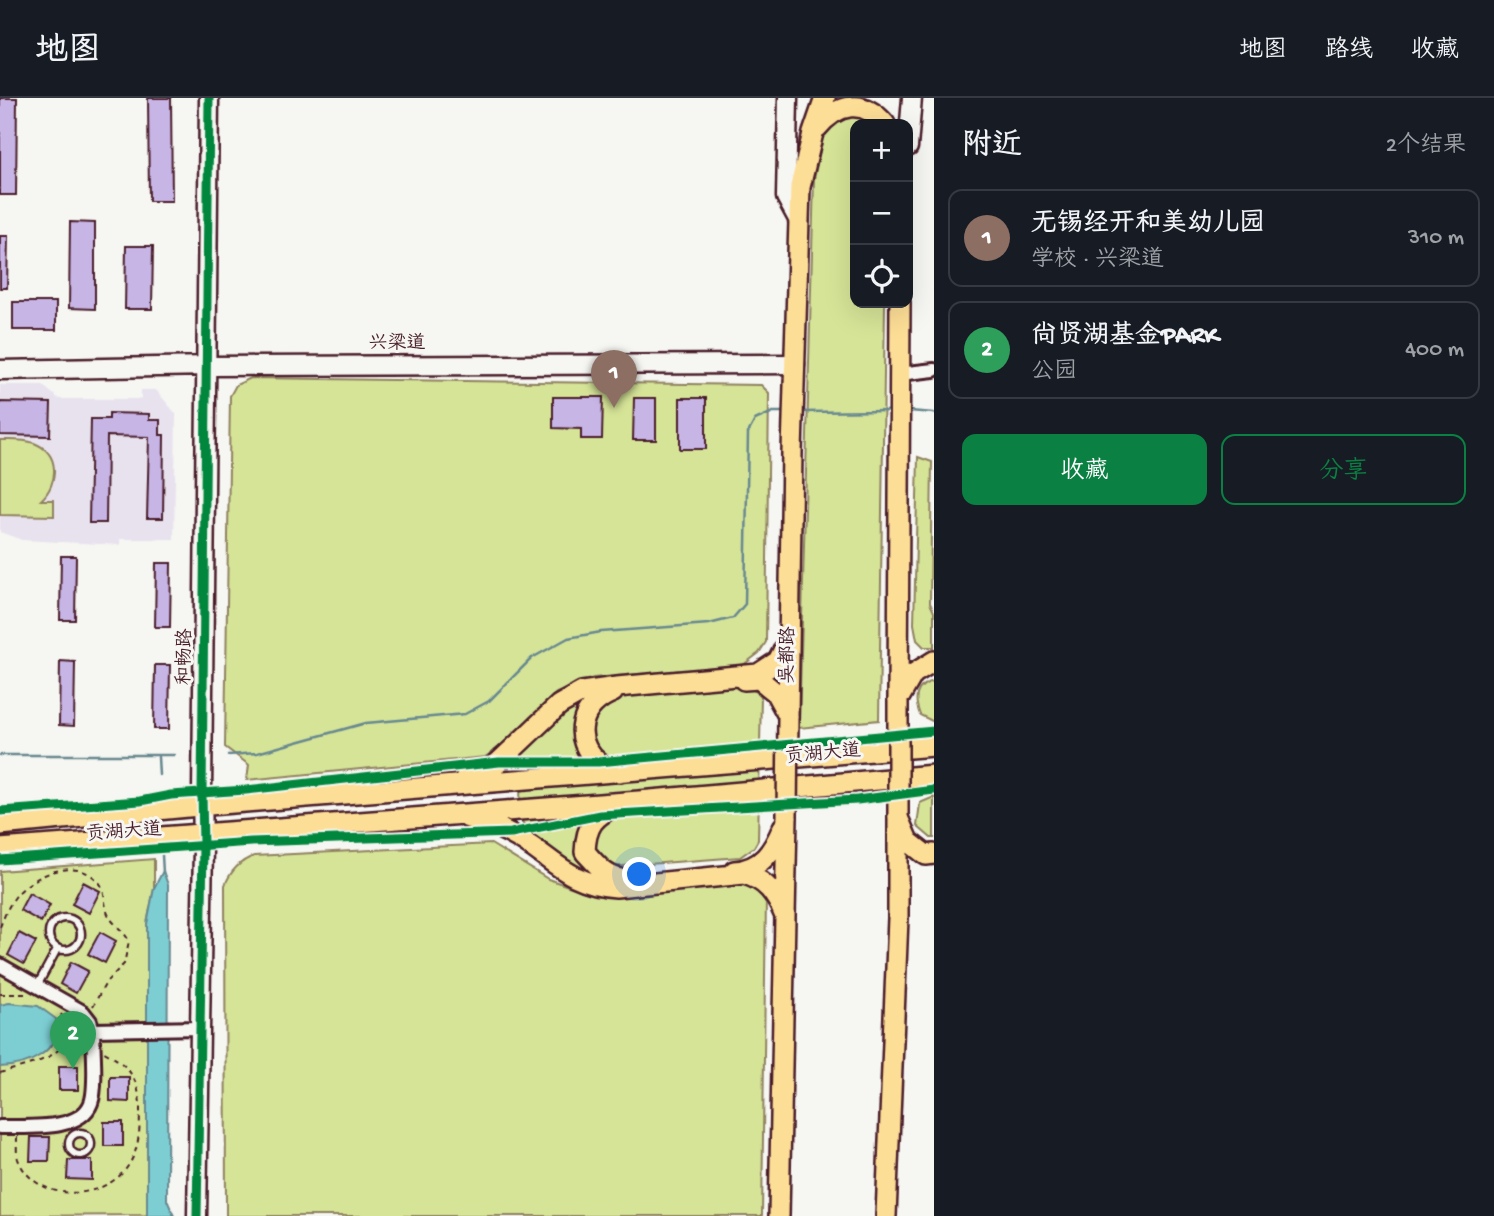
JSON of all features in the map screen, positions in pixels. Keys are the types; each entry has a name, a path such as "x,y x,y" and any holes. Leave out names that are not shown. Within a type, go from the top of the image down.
{"main road":[{"name":"吴都路","path":"779,1216 792,452 800,187 813,132 825,98"},
{"path":"883,98 886,119"},
{"path":"813,132 834,111 845,106 855,105 869,109 882,119"},
{"path":"887,1216 898,890 900,308"},
{"path":"898,628 912,649 920,655 934,659"},
{"path":"447,786 485,772 512,751 559,705 582,692 758,674 778,661 789,638"},
{"path":"898,701 913,674 934,659"},
{"path":"621,772 598,762 585,744 582,734 586,712 593,703 616,691 759,679 775,692 788,717"},
{"name":"贡湖大道","path":"0,825 934,746"},
{"name":"贡湖大道","path":"0,849 206,838 447,815 934,775"},
{"path":"622,802 600,815 589,826 585,852 597,869 620,879 744,870 759,864 770,854 787,817"},
{"path":"447,815 480,821 511,833 563,871 601,886 616,887 744,874 756,877 775,894 786,918"},
{"path":"898,816 908,841 926,855 934,856"},
{"path":"898,890 911,869 934,856"}],"street":[{"name":"和畅路","path":"207,1216 206,806 212,98"},
{"path":"788,98 786,197 799,221"},
{"path":"910,119 912,98"},
{"name":"兴梁道","path":"0,363 795,360"},
{"name":"兴梁道","path":"0,370 208,363"},
{"path":"899,374 934,370"},
{"name":"和畅路","path":"197,1216 206,838"},
{"path":"0,965 34,990 83,1012 93,1030 91,1104 73,1129 0,1127"},
{"path":"93,1030 201,1028"}],"lane":[{"name":"贡湖大道","path":"0,860 206,838 251,842"},
{"path":"61,919 71,919 79,926 80,942 67,951 57,948 52,945 49,935 52,925 61,919"},
{"path":"34,990 57,948"}],"path":[{"path":"0,927 15,897 27,884 44,875 73,869 86,872 97,880 104,889 108,914 124,930 129,941 124,964 107,981 93,1006 83,1012"},
{"path":"0,994 34,990"},
{"path":"0,1073 53,1055 61,1048 66,1039 66,1030 58,1010"},
{"path":"17,1126 17,1158 31,1176 43,1185 74,1194 87,1192 102,1187 125,1170 132,1159 140,1122 136,1080 130,1069 118,1059 93,1050"}],"shaded area":[{"path":"0,385 42,385 59,399 141,399 141,390 156,390 176,414 174,539 120,539 120,545 22,540 0,532"}],"green space":[{"path":"851,112 865,119 850,119 850,308 885,308 879,720 799,728 814,179 824,130"},
{"path":"251,378 761,385 769,393 766,642 759,653 743,665 593,678 556,693 505,743 485,757 247,780 249,765 225,747 230,396 236,385"},
{"path":"0,440 30,442 49,454 54,477 41,500 54,500 54,516 0,515"},
{"path":"918,457 932,462 930,603 934,612 934,647 924,647 917,640 914,624"},
{"path":"934,681 932,721 920,715 917,694 923,686"},
{"path":"742,684 761,696 758,840 754,847 740,857 583,869 560,856 521,821 519,752 542,728 585,698"},
{"path":"934,797 934,838 931,838 917,826 920,803"},
{"path":"491,844 548,879 597,896 749,881 766,897 762,1216 226,1216 225,885 230,875 240,863 254,856"},
{"path":"154,859 154,888 147,924 147,1215 0,1216 0,871"}],"water":[{"path":"163,871 168,885 167,1200 174,1216 147,1216 147,924 154,888"},
{"path":"9,1003 38,1006 56,1019 56,1030 54,1040 41,1055 21,1064 0,1067 0,1005"}],"building":[{"path":"0,98 17,98 16,195 0,195"},
{"path":"148,98 171,98 172,201 149,201"},
{"path":"70,222 95,223 95,309 69,308"},
{"path":"0,236 8,236 7,288 0,288"},
{"path":"126,246 153,246 152,309 125,309"},
{"path":"13,302 56,302 56,330 13,330"},
{"path":"553,397 603,397 602,439 581,439 581,429 553,428"},
{"path":"634,398 656,398 656,440 633,440"},
{"path":"680,398 706,398 706,449 680,449"},
{"path":"0,402 51,403 50,436 0,435"},
{"path":"109,413 149,414 149,420 160,420 160,435 164,435 163,518 147,518 149,437 107,436 106,523 89,523 91,419 109,419"},
{"path":"61,556 76,556 75,620 60,620"},
{"path":"156,563 171,563 170,627 155,627"},
{"path":"60,661 75,662 74,726 59,725"},
{"path":"155,665 170,665 169,729 154,729"},
{"path":"83,882 100,891 89,913 72,904"},
{"path":"29,893 50,905 41,922 20,910"},
{"path":"100,932 116,941 105,963 88,954"},
{"path":"19,933 36,942 24,964 8,955"},
{"path":"71,962 88,971 76,993 60,984"},
{"path":"59,1066 78,1066 78,1090 59,1090"},
{"path":"110,1077 129,1077 129,1102 110,1101"},
{"path":"104,1122 123,1122 123,1146 104,1146"},
{"path":"31,1137 50,1137 49,1161 30,1161"},
{"path":"68,1160 92,1160 92,1180 67,1179"}],"waterway":[{"path":"800,412 892,411"},
{"path":"909,411 934,413"},
{"path":"228,755 257,753 366,723 465,714 489,701 532,658 568,638 601,632 709,624 733,618 745,604 748,433 755,420 773,412 787,412"},
{"path":"0,755 174,755"},
{"path":"158,757 159,775"},
{"path":"162,855 163,873"}],"cycle path":[{"path":"197,1216 209,98"},
{"path":"0,811 140,801 171,795 246,790 499,762 598,762 934,731"},
{"path":"0,860 251,842 511,833 600,815 857,800 934,790"}],"place":[{"name":"无锡经开和美幼儿园","path":"614,408"},
{"name":"尚贤湖基金PARK","path":"73,1069"}]}
